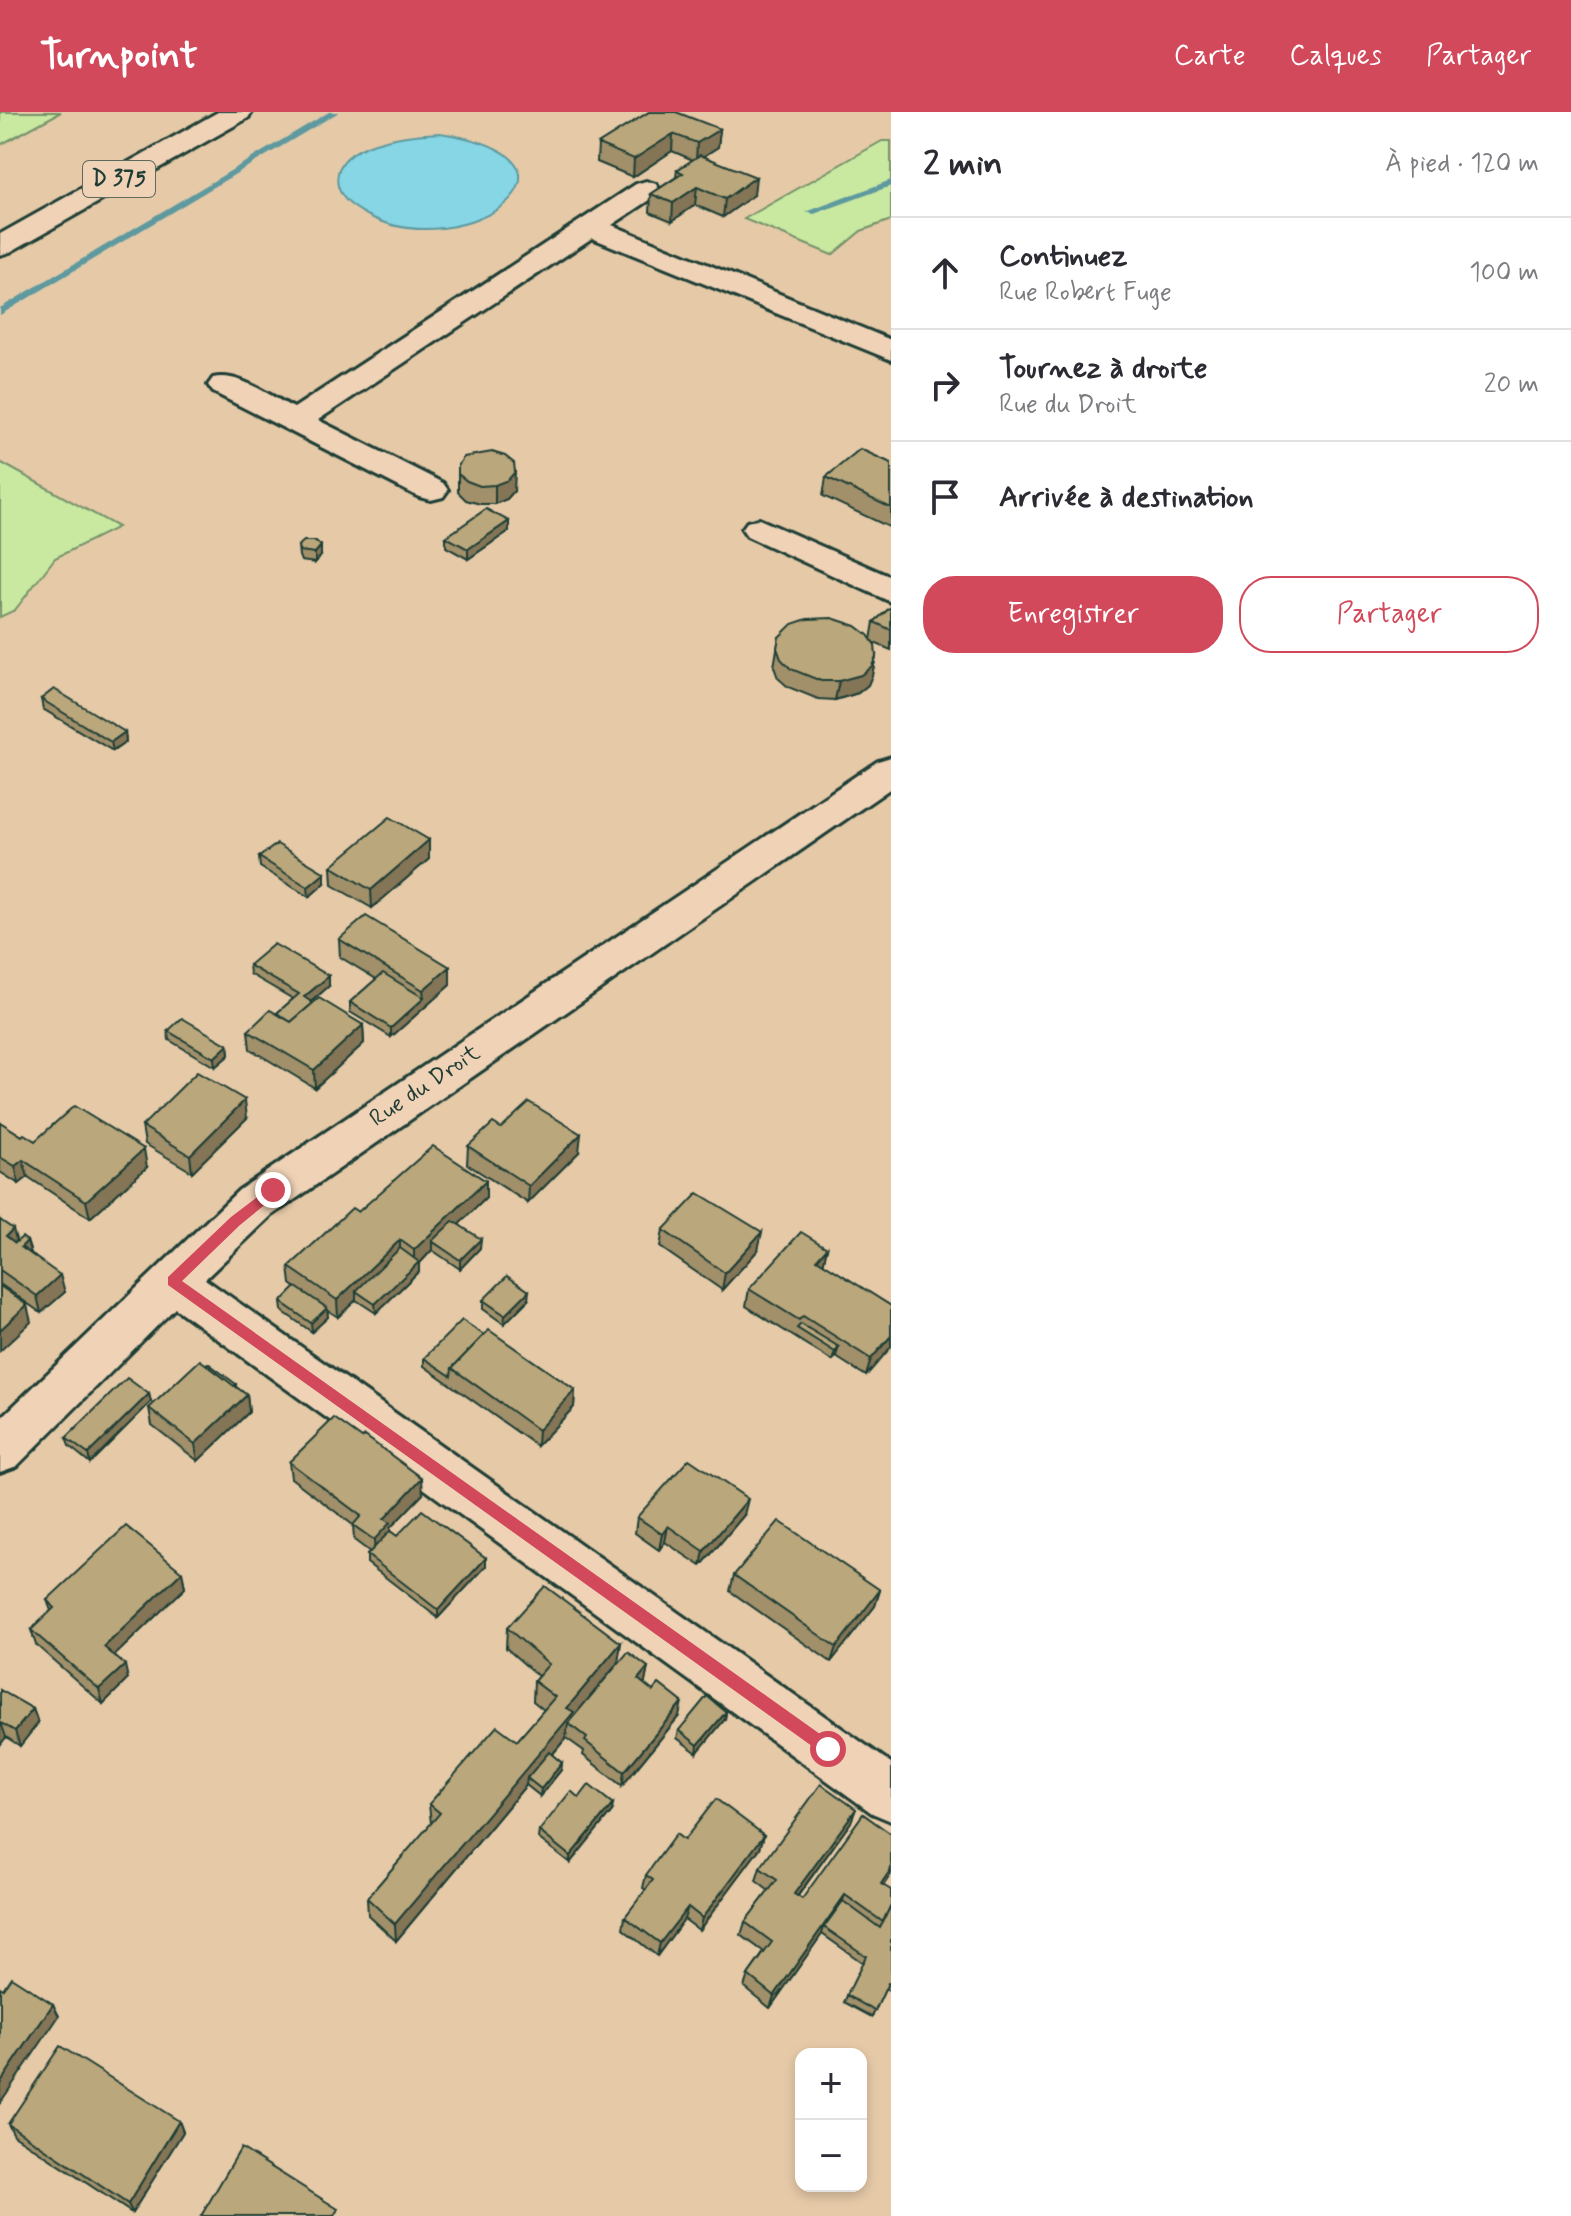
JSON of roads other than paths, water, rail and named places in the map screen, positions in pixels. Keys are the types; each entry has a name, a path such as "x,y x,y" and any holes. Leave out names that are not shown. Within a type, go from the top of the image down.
{"street":[{"name":"D 375","path":"0,246 238,112"},
{"path":"295,421 646,190"},
{"path":"590,227 891,351"},
{"path":"224,385 431,490"},
{"path":"759,529 891,591"},
{"name":"Rue du Droit","path":"0,1451 245,1212 891,770"},
{"path":"173,1281 891,1795"}],"water":[{"path":"440,133 491,146 516,164 519,184 506,203 479,219 444,228 405,227 367,215 343,196 338,186 339,171 346,159 359,150 393,138"}],"waterway":[{"path":"0,312 335,112"},
{"path":"811,212 891,183"}]}
